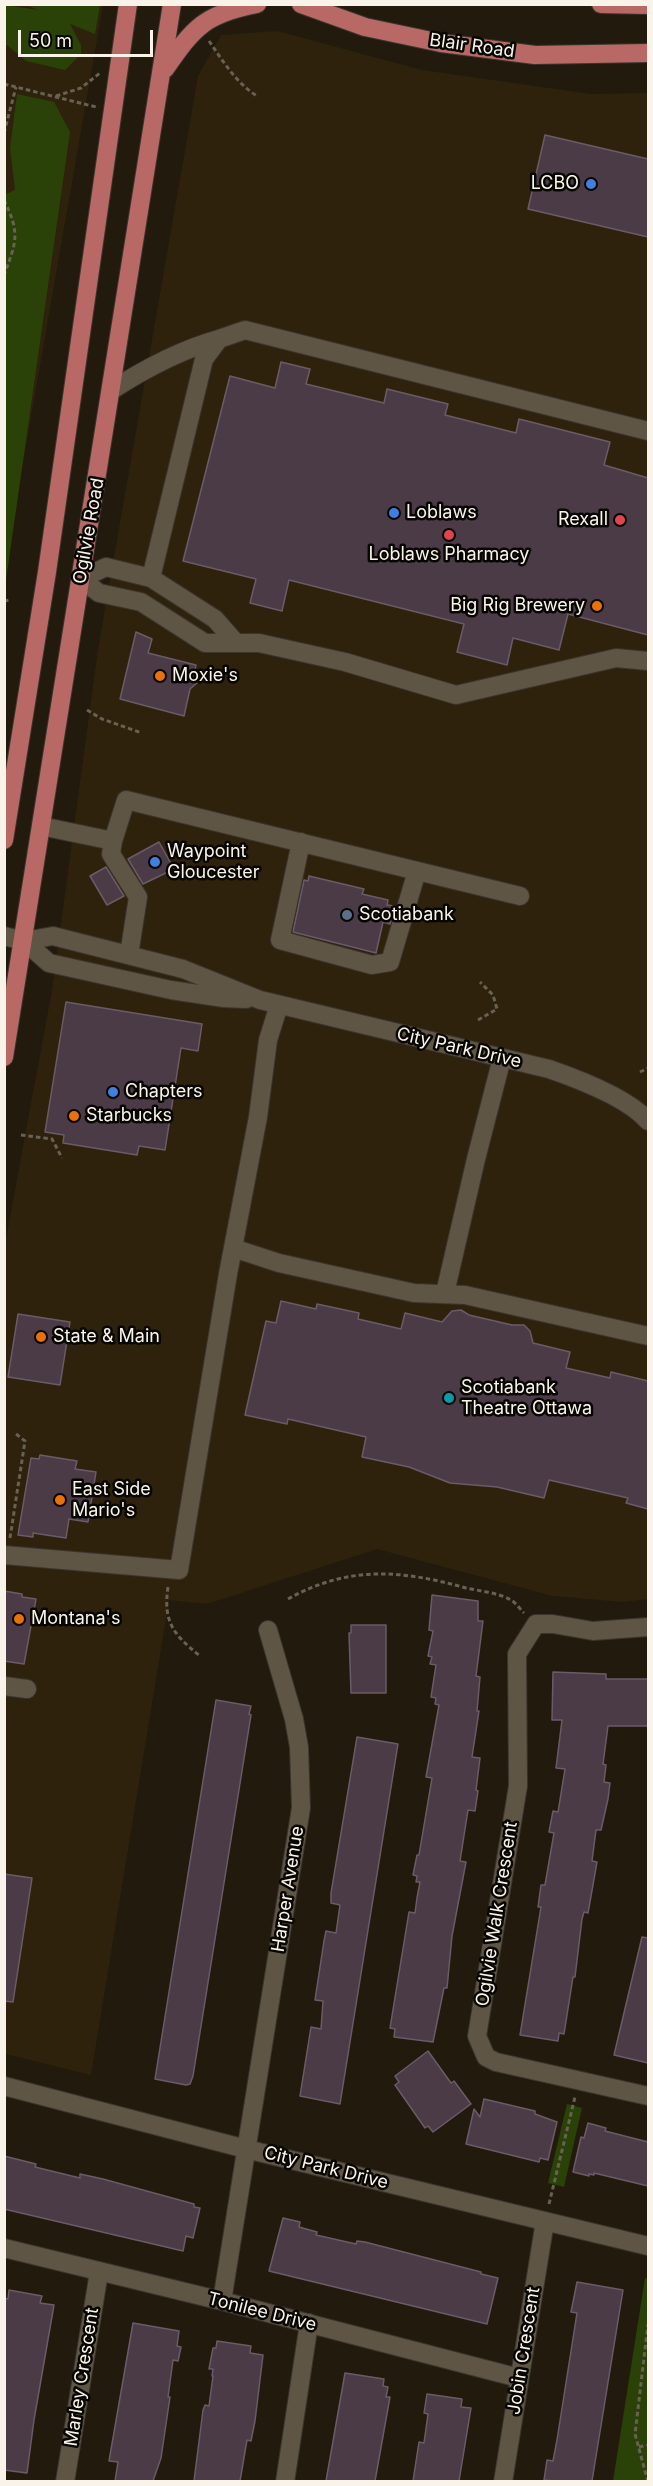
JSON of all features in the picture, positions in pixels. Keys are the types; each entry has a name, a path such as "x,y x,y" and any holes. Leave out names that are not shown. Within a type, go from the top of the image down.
{"main road":[{"name":"Ogilvie Road","path":"4,840 47,572 128,4"},
{"name":"Ogilvie Road","path":"4,1057 172,4"},
{"path":"162,72 187,37 201,24 224,12 257,4"},
{"name":"Blair Road","path":"301,4 364,27 441,43 535,55 648,53"},
{"path":"601,4 648,5"}],"street":[{"path":"112,390 152,366 191,347 245,330 648,431"},
{"path":"151,578 204,359 219,339"},
{"path":"236,643 215,619 151,578 106,567 81,579 99,593 141,602 205,643 236,643 259,643 345,662 456,695 477,692 616,658 648,661"},
{"path":"129,955 134,935 138,897 111,854 126,800 520,896"},
{"path":"41,826 113,842"},
{"path":"301,842 280,940 372,965 390,962 417,871"},
{"name":"City Park Drive","path":"4,936 24,941 53,936 183,969 260,1000 549,1069 579,1079 613,1096 648,1121"},
{"name":"City Park Drive","path":"24,941 49,963 171,990 224,998 260,1000"},
{"path":"7,1547 179,1570 233,1248 258,1117 268,1040 279,1005"},
{"path":"445,1293 502,1058"},
{"path":"233,1248 279,1263 414,1293 465,1294 648,1336"},
{"path":"544,1624 592,1631 648,1627"},
{"name":"Ogilvie Walk Crescent","path":"544,1624 517,1654 518,1786 477,2036 486,2057 496,2062 648,2096"},
{"name":"Harper Avenue","path":"222,2301 301,1808 299,1747 294,1719 268,1630"},
{"path":"4,1686 27,1689"},
{"name":"City Park Drive","path":"4,2086 246,2149 648,2246"},
{"name":"Jobin Crescent","path":"502,2481 545,2221"},
{"name":"Tonilee Drive","path":"4,2248 222,2301 519,2378"},
{"name":"Marley Crescent","path":"65,2481 99,2272"},
{"path":"285,2481 309,2323"}],"path":[{"path":"205,34 245,89 257,96"},
{"path":"54,97 81,88 101,72"},
{"path":"4,84 112,112"},
{"path":"4,133 16,87"},
{"path":"4,200 16,231 13,251 4,275"},
{"path":"4,601 10,600"},
{"path":"87,710 102,719 142,733"},
{"path":"478,1020 497,1009 493,995 480,982"},
{"path":"640,1072 648,1068"},
{"path":"21,1135 52,1139 62,1158"},
{"path":"7,1547 25,1441 16,1434"},
{"path":"288,1599 305,1589 345,1576 394,1573 425,1577 510,1599 544,1624"},
{"path":"169,1583 165,1605 171,1627 200,1656"},
{"path":"545,2221 579,2080"},
{"path":"648,2324 635,2434 648,2481"},
{"path":"639,2447 648,2445"}],"shaded area":[{"path":"5,5 103,5 5,566"},
{"path":"277,31 422,70 591,94 648,93 648,1599 623,1602 553,1596 377,1549 207,1604 169,1600 91,2075 5,2054 5,1244 52,990 98,649 198,76 221,35"}],"green space":[{"path":"4,5 38,10 27,5 100,5 95,34 70,24 81,45 81,54 65,70 26,61 7,45 5,46"},
{"path":"17,94 54,102 70,132 5,587 4,195 15,190 10,148"},
{"path":"567,2104 582,2108 564,2187 548,2183"},
{"path":"645,2278 648,2279 648,2481 613,2481"}],"building":[{"name":"LCBO","path":"545,135 648,159 648,237 528,209"},
{"name":"Loblaws","path":"281,362 310,369 306,384 384,403 387,389 448,404 445,415 516,433 519,419 610,442 604,465 648,478 648,635 568,614 559,650 513,638 507,665 457,652 464,624 289,580 282,611 250,603 256,579 183,561 230,376 275,388"},
{"name":"Moxie's","path":"136,632 152,639 148,653 196,665 194,674 198,682 190,689 184,716 120,699"},
{"name":"Waypoint Gloucester","path":"159,842 174,869 143,884 128,859"},
{"path":"106,867 124,896 107,905 90,876"},
{"name":"Scotiabank","path":"309,876 364,889 362,894 388,900 387,905 395,906 390,924 383,922 376,953 293,932 304,880 308,881"},
{"name":"Chapters","path":"66,1002 202,1024 198,1051 181,1048 165,1150 139,1146 137,1155 63,1143 64,1135 45,1132"},
{"name":"Scotiabank Theatre Ottawa","path":"281,1301 316,1309 317,1304 359,1313 358,1319 401,1329 405,1313 442,1322 452,1311 461,1310 469,1315 512,1325 524,1325 530,1331 533,1343 570,1352 566,1368 610,1378 611,1372 648,1381 648,1509 626,1503 628,1498 549,1480 544,1498 497,1487 450,1483 409,1467 362,1457 366,1437 288,1419 287,1424 245,1415 266,1321 276,1323"},
{"name":"State & Main","path":"18,1314 70,1322 60,1385 8,1377"},
{"name":"East Side Mario's","path":"40,1455 77,1461 75,1469 96,1472 88,1522 69,1519 66,1538 33,1533 33,1537 18,1535 31,1458 39,1459"},
{"name":"Montana's","path":"4,1591 36,1599 24,1664 4,1661"},
{"path":"432,1595 478,1601 478,1621 483,1621 476,1676 480,1677 477,1711 479,1711 472,1757 480,1758 476,1790 478,1791 475,1811 468,1810 460,1861 466,1862 452,1936 447,1988 444,1988 433,2042 394,2037 395,2029 390,2028 409,1912 415,1913 420,1882 416,1882 417,1876 413,1875 417,1855 419,1855 432,1778 426,1777 439,1705 435,1704 436,1698 431,1697 436,1665 430,1664 432,1657 428,1656 433,1631 429,1630"},
{"path":"351,1625 386,1625 386,1693 351,1693 349,1633 351,1633"},
{"path":"553,1672 606,1674 606,1679 648,1679 648,1726 608,1726 603,1764 606,1765 604,1782 610,1783 608,1799 601,1830 596,1830 592,1861 597,1862 588,1913 584,1912 582,1919 575,1977 573,1977 564,2034 559,2033 558,2041 520,2035 541,1907 538,1907 541,1885 545,1885 554,1833 549,1832 553,1811 558,1812 565,1769 556,1768 562,1720 552,1720"},
{"path":"216,1700 251,1706 249,1714 251,1715 193,2076 190,2084 186,2085 155,2079"},
{"path":"357,1737 398,1744 340,2104 300,2096 311,2027 321,2029 323,2001 315,2000 326,1931 336,1933 340,1905 331,1903 331,1893"},
{"path":"4,1874 32,1878 13,2002 4,2001"},
{"path":"642,1937 648,1938 648,2063 614,2055"},
{"path":"428,2051 451,2083 454,2081 471,2104 433,2132 428,2126 425,2128 395,2085 399,2082 395,2076"},
{"path":"484,2099 535,2111 535,2114 557,2122 548,2160 540,2158 539,2162 466,2144 474,2109 480,2117"},
{"path":"588,2123 606,2128 605,2131 648,2142 648,2186 594,2173 589,2176 573,2172 581,2137 584,2138"},
{"path":"4,2156 36,2164 35,2167 80,2178 80,2174 103,2179 194,2204 194,2207 200,2208 193,2238 186,2236 183,2251 4,2209"},
{"path":"283,2218 300,2222 299,2227 317,2232 316,2235 356,2244 357,2241 365,2242 498,2278 487,2324 269,2271"},
{"path":"577,2282 623,2290 592,2481 544,2480 547,2460 553,2461 557,2440 577,2313 571,2312"},
{"path":"9,2290 42,2296 40,2303 54,2305 27,2473 4,2470 4,2298 8,2299"},
{"path":"133,2323 179,2331 177,2346 181,2347 178,2361 173,2360 161,2458 153,2481 115,2481 118,2462 109,2461"},
{"path":"217,2341 251,2346 250,2353 263,2355 255,2421 251,2441 247,2440 240,2481 194,2481 203,2410 205,2405 209,2406 213,2369 209,2369 213,2348 216,2348"},
{"path":"345,2373 384,2379 383,2386 388,2387 386,2397 390,2397 375,2481 326,2481"},
{"path":"427,2394 462,2399 461,2407 471,2408 459,2481 413,2481 419,2442 424,2443 428,2414 424,2413"}],"place":[{"name":"LCBO","path":"591,184"},
{"name":"Loblaws","path":"394,513"},
{"name":"Rexall","path":"620,520"},
{"name":"Loblaws Pharmacy","path":"449,535"},
{"name":"Big Rig Brewery","path":"597,606"},
{"name":"Moxie's","path":"160,676"},
{"name":"Waypoint Gloucester","path":"155,862"},
{"name":"Scotiabank","path":"347,915"},
{"name":"Chapters","path":"113,1092"},
{"name":"Starbucks","path":"74,1116"},
{"name":"State & Main","path":"41,1337"},
{"name":"Scotiabank Theatre Ottawa","path":"449,1398"},
{"name":"East Side Mario's","path":"60,1500"},
{"name":"Montana's","path":"19,1619"}]}
